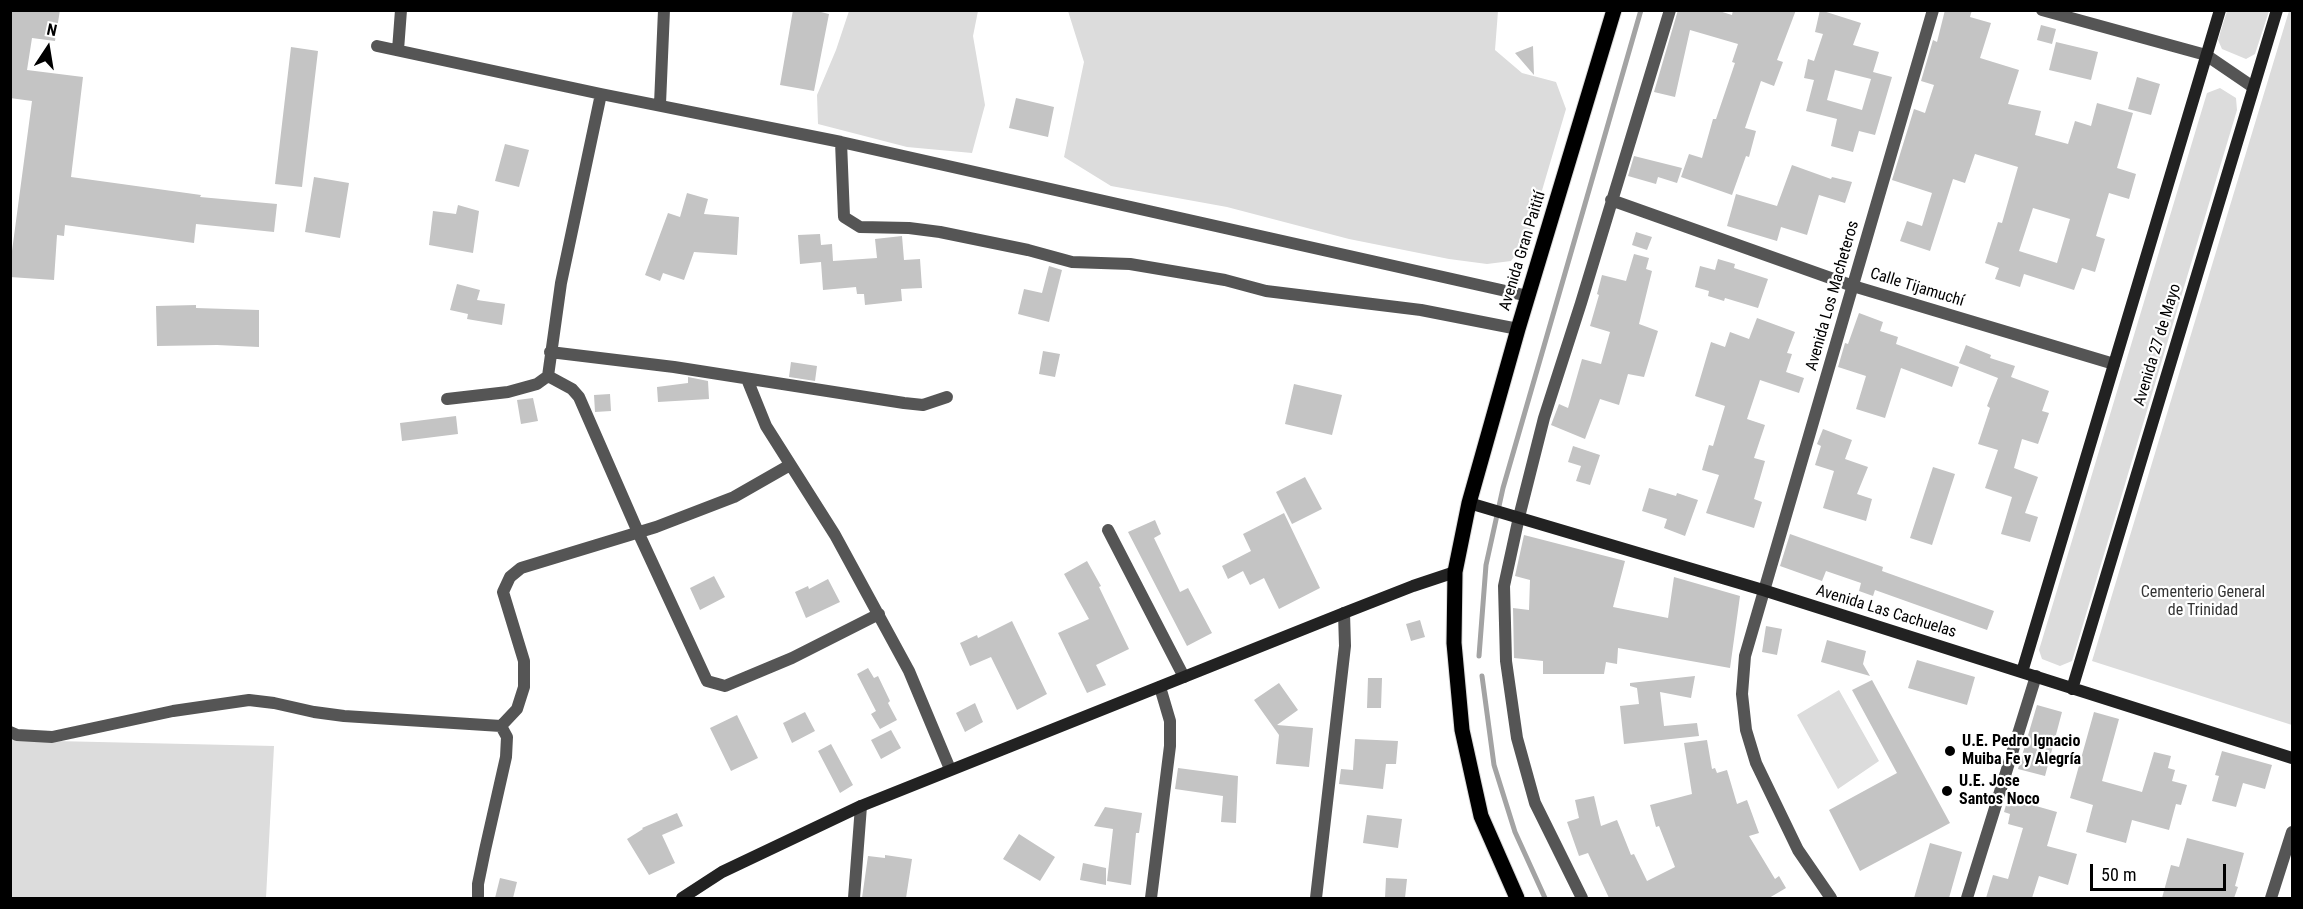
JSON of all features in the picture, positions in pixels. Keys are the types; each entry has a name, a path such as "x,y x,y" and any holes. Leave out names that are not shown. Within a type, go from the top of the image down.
{"main road":[{"name":"Avenida Gran Paitití","path":"1517,898 1481,816 1462,730 1454,643 1455,572 1469,503 1518,329 1614,10"}],"street":[{"path":"398,50 401,10"},
{"path":"660,104 664,10"},
{"path":"1582,898 1535,803 1517,738 1506,661 1504,586 1514,516 1670,10"},
{"name":"Avenida Los Macheteros","path":"1831,898 1798,850 1756,763 1746,730 1742,694 1744,656 1933,10"},
{"path":"2042,10 2206,55 2253,87"},
{"path":"2022,672 2220,10"},
{"name":"Avenida 27 de Mayo","path":"2072,689 2277,10"},
{"path":"377,46 841,142 1528,296"},
{"path":"447,399 507,392 537,384 548,376 561,283 601,94"},
{"path":"841,142 844,217 860,227 909,228 940,232 1028,250 1072,262 1131,264 1225,280 1266,291 1420,310 1518,329"},
{"name":"Calle Tijamuchí","path":"1611,200 1853,286 2114,364"},
{"path":"550,352 674,367 923,405 947,397"},
{"path":"548,376 572,389 579,397 707,681 725,686 792,658 879,614"},
{"path":"747,379 766,426 835,535 909,671 950,769"},
{"path":"501,726 517,709 524,687 524,662 503,591 510,576 521,568 638,532 734,497 790,465"},
{"name":"Avenida Las Cachuelas","path":"1469,503 1763,590 2292,758"},
{"path":"1108,530 1184,677"},
{"path":"682,898 722,872 861,806 1344,613 1455,572"},
{"path":"1316,898 1345,646 1344,613"},
{"path":"1967,898 2036,676"},
{"path":"1151,898 1170,746 1170,721 1160,687"},
{"path":"10,732 17,735 52,737 173,711 249,700 344,716 501,726"},
{"path":"478,898 478,884 506,757 507,736 501,726"},
{"path":"854,898 861,806"},
{"path":"2271,898 2292,832"}],"green space":[{"path":"849,11 978,11 973,36 985,105 972,153 907,147 818,124 817,95"},
{"path":"1068,11 1498,11 1495,50 1522,73 1556,82 1566,109 1528,238 1511,261 1487,264 1449,259 1349,239 1227,207 1111,186 1064,157 1084,62"},
{"path":"2227,11 2269,11 2255,54 2246,59 2222,49 2218,40"},
{"name":"Cementerio General de Trinidad","path":"2289,11 2292,11 2292,725 2092,661"},
{"path":"2220,88 2236,98 2237,110 2072,661 2060,666 2042,659 2039,650 2207,93"},
{"path":"1839,690 1879,761 1838,789 1797,715"},
{"path":"11,740 274,746 266,898 11,898"}],"building":[{"path":"10,10 60,10 55,41 32,38 27,70 83,77 71,177 201,195 200,197 277,204 274,232 196,224 194,243 65,225 64,236 57,235 54,280 10,277 32,101 10,98"},
{"path":"793,10 813,10 829,14 814,91 780,85"},
{"path":"1678,10 1716,10 1732,15 1733,10 1796,10 1777,60 1783,62 1774,86 1761,81 1745,128 1756,131 1749,157 1746,156 1732,195 1681,177 1689,154 1702,158 1713,119 1716,119 1735,63 1732,62 1738,44 1690,30 1675,97 1654,92"},
{"path":"1820,10 1861,23 1853,45 1879,52 1873,72 1892,77 1875,135 1859,131 1853,152 1831,146 1837,119 1806,111 1814,80 1804,78 1808,59 1814,61 1823,34 1815,32","holes":["1835,70 1871,79 1862,110 1827,100"]},
{"path":"1945,10 1972,10 1970,17 1991,23 1980,58 2019,70 2008,104 2041,111 2035,135 2068,144 2075,121 2091,126 2097,103 2133,113 2117,168 2136,174 2129,199 2109,193 2096,236 2105,239 2095,272 2082,268 2074,290 2024,274 2020,287 1995,279 1999,268 1985,263 1998,222 2002,223 2018,167 1975,154 1965,183 1953,179 1930,251 1900,241 1907,221 1922,226 1932,193 1892,180 1914,109 1925,113 1934,85 1921,81 1933,40 1937,42","holes":["2033,208 2070,219 2057,263 2019,251"]},
{"path":"2041,25 2056,29 2052,44 2037,40"},
{"path":"2056,42 2098,52 2091,80 2049,70"},
{"path":"1533,46 1534,75 1515,53"},
{"path":"291,47 318,51 302,187 275,184"},
{"path":"2137,77 2160,84 2151,115 2128,109"},
{"path":"1016,98 1054,107 1048,137 1009,128"},
{"path":"505,144 529,150 519,187 495,181"},
{"path":"1634,156 1682,168 1677,183 1658,177 1656,184 1628,176"},
{"path":"1792,165 1831,179 1832,177 1852,182 1845,203 1819,195 1807,235 1781,227 1777,241 1727,226 1736,194 1777,206"},
{"path":"314,177 349,183 340,238 305,232"},
{"path":"687,193 708,199 704,214 739,217 737,255 694,252 684,280 663,273 660,281 645,275 668,213 680,217"},
{"path":"458,205 479,211 473,253 429,245 433,211 456,214"},
{"path":"1636,232 1652,237 1647,250 1632,245"},
{"path":"820,234 821,245 832,244 833,261 877,258 875,239 902,236 904,260 920,259 922,288 901,289 902,301 865,305 864,294 857,294 856,287 823,290 821,262 800,264 798,235"},
{"path":"1634,254 1649,258 1646,269 1652,271 1639,324 1658,331 1644,377 1628,374 1619,405 1600,399 1585,439 1551,425 1559,404 1568,408 1582,359 1601,364 1610,332 1590,326 1602,275 1626,281"},
{"path":"1718,259 1735,264 1734,268 1768,279 1758,308 1725,298 1724,301 1708,296 1709,291 1695,287 1700,266 1715,270"},
{"path":"1049,266 1062,270 1049,322 1018,314 1024,289 1042,293"},
{"path":"457,284 480,290 477,300 505,304 502,325 467,319 468,314 450,310"},
{"path":"196,305 196,308 259,310 259,347 157,346 156,306"},
{"path":"1859,313 1883,322 1880,331 1898,337 1896,344 1959,367 1952,387 1901,368 1885,418 1856,409 1866,376 1838,367 1845,343 1848,344"},
{"path":"1757,318 1795,332 1787,353 1792,354 1786,372 1804,378 1799,393 1760,380 1747,419 1765,425 1754,458 1765,461 1754,499 1762,502 1754,528 1706,513 1719,475 1702,470 1709,445 1713,446 1725,406 1695,396 1711,342 1725,347 1730,332 1749,339"},
{"path":"1966,345 1991,355 1990,358 2015,366 2011,377 2049,391 2042,411 2049,413 2038,444 2022,439 2014,468 2038,477 2025,513 2038,517 2030,542 2001,534 2012,497 1985,488 1998,450 1978,444 1990,408 1987,406 1998,378 1959,363"},
{"path":"1043,351 1060,354 1055,377 1039,374"},
{"path":"791,362 817,366 815,381 789,377"},
{"path":"688,377 708,381 709,399 658,402 657,387 688,383"},
{"path":"1294,384 1342,395 1332,435 1285,424"},
{"path":"610,394 611,411 595,412 594,395"},
{"path":"533,398 538,421 521,424 517,400"},
{"path":"456,416 458,434 402,441 400,423"},
{"path":"1823,429 1852,440 1845,459 1868,467 1857,494 1872,499 1866,521 1823,508 1834,471 1815,465 1821,446 1817,444"},
{"path":"1573,446 1600,455 1590,485 1576,481 1581,466 1568,462"},
{"path":"1933,467 1955,474 1932,545 1910,538"},
{"path":"1305,477 1322,509 1292,524 1276,492"},
{"path":"1649,488 1676,496 1677,493 1698,500 1685,536 1664,528 1667,519 1642,511"},
{"path":"1284,513 1320,588 1279,609 1264,578 1250,585 1243,571 1228,579 1222,566 1251,551 1243,534"},
{"path":"1155,520 1161,534 1154,538 1180,592 1188,588 1212,633 1187,646 1128,532"},
{"path":"1790,534 1883,567 1882,571 1994,611 1987,630 1875,590 1873,596 1859,591 1861,583 1826,571 1822,581 1780,566"},
{"path":"1524,535 1625,561 1613,607 1668,618 1674,577 1740,596 1730,668 1618,648 1617,664 1606,662 1604,674 1543,674 1543,661 1514,658 1513,608 1529,610 1530,580 1515,576"},
{"path":"1087,561 1101,586 1099,587 1129,649 1096,665 1106,685 1087,693 1058,633 1089,619 1064,574"},
{"path":"714,576 725,597 700,610 690,588"},
{"path":"828,579 840,602 806,618 795,592 808,586 809,589"},
{"path":"1420,620 1425,637 1411,641 1406,624"},
{"path":"1012,621 1047,694 1017,710 991,657 970,666 960,643 977,635 978,638"},
{"path":"1766,626 1782,629 1777,655 1762,652"},
{"path":"1827,640 1866,651 1863,664 1870,676 1821,662"},
{"path":"1917,660 1975,677 1967,705 1908,688"},
{"path":"868,668 874,678 878,676 897,720 880,729 871,714 876,711 857,674"},
{"path":"1695,676 1691,698 1660,692 1664,726 1697,723 1699,736 1624,744 1620,706 1639,704 1637,688 1630,686 1630,683"},
{"path":"1368,678 1382,678 1381,708 1367,708"},
{"path":"1872,680 1950,823 1860,871 1829,810 1897,773 1852,690"},
{"path":"1279,683 1298,710 1277,725 1313,728 1309,767 1276,764 1279,735 1254,700"},
{"path":"975,703 983,722 965,732 956,713"},
{"path":"2037,705 2062,712 2045,776 2018,769"},
{"path":"805,712 815,731 792,743 783,723"},
{"path":"2094,712 2119,719 2102,781 2142,792 2154,752 2171,756 2168,768 2175,770 2172,781 2187,785 2181,805 2176,804 2169,830 2132,820 2126,843 2086,832 2093,805 2070,798"},
{"path":"737,715 758,758 731,771 710,728"},
{"path":"891,730 901,748 881,759 871,740"},
{"path":"1355,739 1398,741 1396,764 1386,764 1383,789 1339,784 1341,769 1353,770"},
{"path":"1707,740 1712,769 1715,768 1717,773 1727,770 1737,804 1747,800 1759,833 1749,836 1775,879 1779,876 1786,888 1769,898 1609,898 1588,853 1579,856 1567,822 1579,818 1575,800 1594,796 1601,826 1617,820 1631,855 1634,854 1647,881 1675,867 1659,826 1656,827 1650,805 1692,794 1684,743"},
{"path":"831,744 853,785 840,793 818,751"},
{"path":"2222,751 2272,765 2265,789 2243,783 2236,807 2212,801 2219,776 2215,775"},
{"path":"1178,768 1238,776 1236,823 1221,822 1223,796 1175,789"},
{"path":"2008,798 2057,812 2047,846 2077,854 2068,885 2039,876 2032,898 1986,898 1993,875 2008,879 2023,828 2008,824 2010,814 2004,812"},
{"path":"1105,807 1142,813 1139,833 1136,833 1131,885 1107,881 1113,829 1094,826"},
{"path":"677,813 683,826 662,835 675,863 649,875 627,839 642,828"},
{"path":"1367,815 1402,819 1398,848 1363,843"},
{"path":"1019,834 1055,857 1040,881 1003,859"},
{"path":"2187,838 2244,853 2234,898 2162,898 2171,865 2179,867"},
{"path":"1930,843 1962,852 1949,898 1914,898"},
{"path":"885,855 912,859 906,898 862,898 868,856 885,858"},
{"path":"1083,863 1106,868 1106,885 1080,880"},
{"path":"500,878 517,882 513,898 495,898"},
{"path":"1386,878 1407,879 1405,898 1385,898"}],"waterway":[{"path":"1479,656 1486,565 1503,488 1641,10"},
{"path":"1482,676 1494,765 1515,832 1545,898"}],"place":[{"name":"U.E. Pedro Ignacio Muiba Fe y Alegría","path":"1950,751"},
{"name":"U.E. Jose Santos Noco","path":"1947,791"}]}
